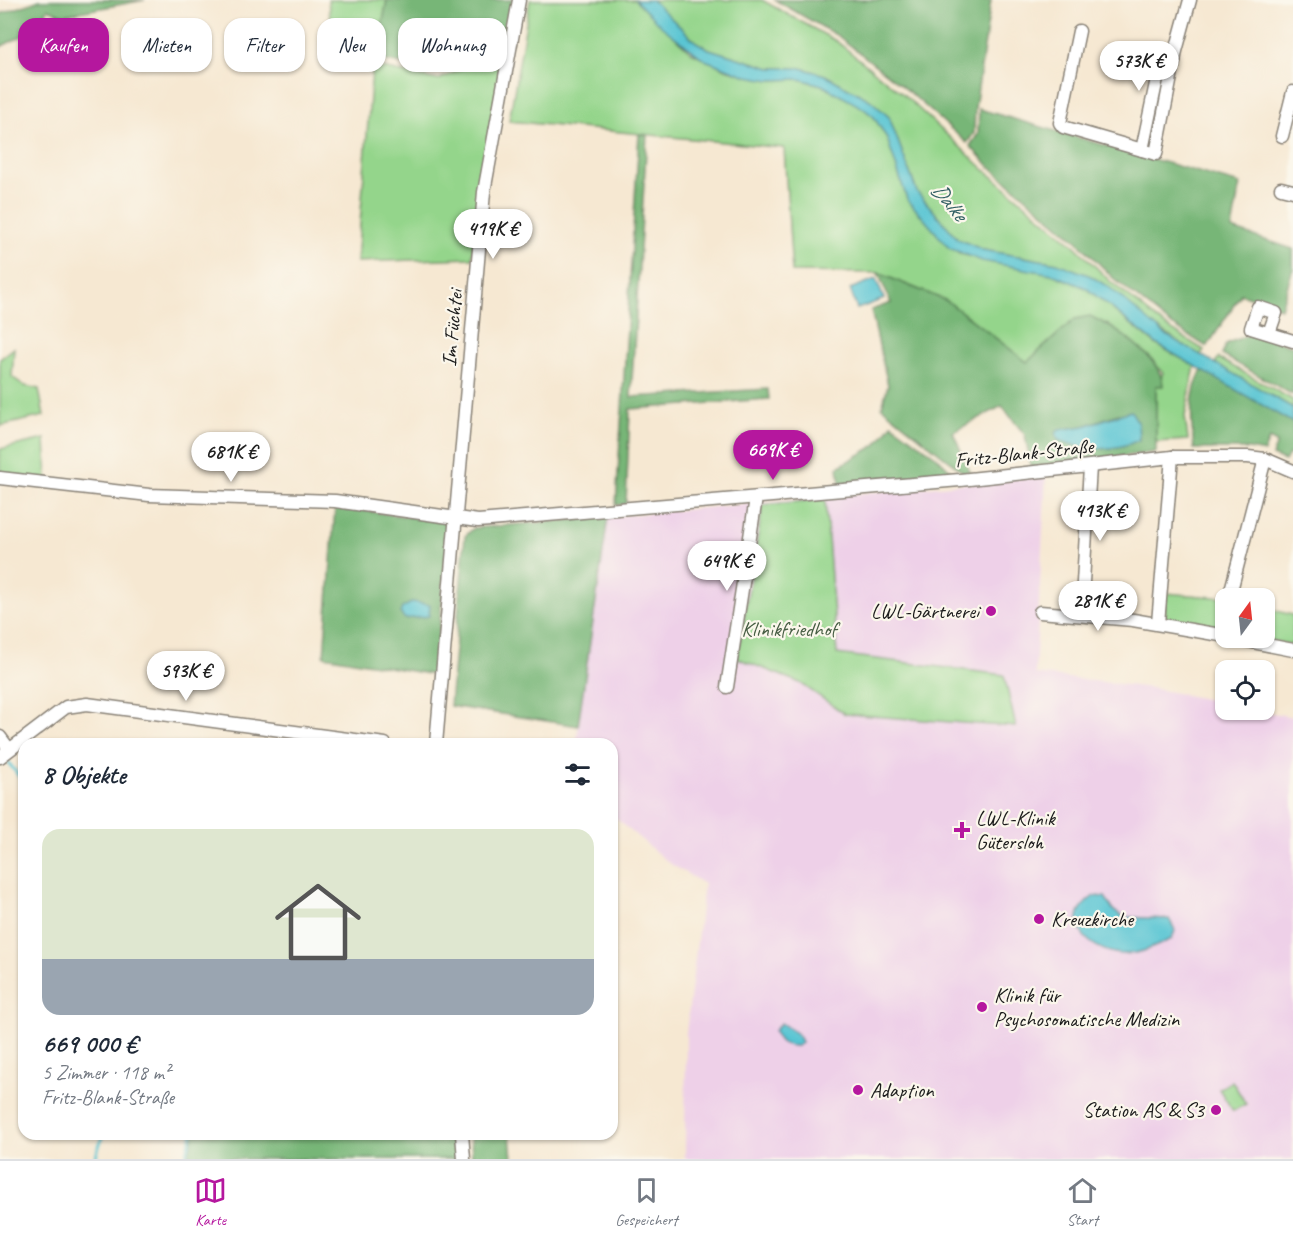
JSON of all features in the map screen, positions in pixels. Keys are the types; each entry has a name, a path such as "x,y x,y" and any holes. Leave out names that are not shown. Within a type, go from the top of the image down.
{"street":[{"name":"Im Füchtei","path":"437,738 484,192 519,0"},
{"path":"1079,31 1060,123 1063,127 1156,154 1174,62 1190,0"},
{"path":"1142,150 1159,69 1174,62"},
{"path":"1282,136 1293,92"},
{"path":"1269,333 1293,341"},
{"path":"1158,623 1172,456"},
{"name":"Fritz-Blank-Straße","path":"456,519 478,521 756,498 1172,456 1265,459 1293,471"},
{"path":"1232,588 1265,459"},
{"path":"1081,615 1090,466"},
{"path":"0,478 149,495 335,501 456,519"},
{"path":"727,687 756,498"},
{"path":"1040,612 1158,623 1215,634"},
{"path":"1275,646 1293,650"},
{"path":"25,738 66,707 87,704 340,738"},
{"path":"0,737 5,753 18,743"},
{"path":"462,1140 464,1159"}],"shaded area":[{"name":"LWL-Klinik Gütersloh","path":"1046,476 1035,674 1151,688 1215,701 1215,720 1275,720 1275,714 1293,717 1293,1159 685,1159 686,1033 704,884 669,863 618,820 618,738 577,738 608,517"}],"green space":[{"path":"40,0 145,0 63,15 48,9 43,18 18,18 18,38 0,47 0,14"},
{"path":"328,0 387,0 384,18 330,18"},
{"path":"387,0 513,0 507,34 507,18 398,18 398,63 386,61 386,18 384,18"},
{"path":"530,0 635,0 691,52 728,70 770,80 800,79 822,85 851,99 874,117 887,138 907,199 960,254 1052,274 1086,288 1157,345 1195,366 1185,416 1188,440 1156,442 1156,386 1163,373 1150,357 1107,324 1075,319 1027,362 947,301 878,273 792,272 784,148 509,121"},
{"path":"652,0 762,0 836,41 903,94 986,171 1075,246 1111,282 1164,325 1204,350 1200,356 1057,263 983,250 958,239 917,192 889,117 870,100 825,75 801,68 770,68 709,49 696,42"},
{"path":"775,0 991,0 975,108 974,133 967,143 907,90 838,36"},
{"path":"386,69 438,80 455,72 501,72 472,258 357,262 372,72 386,72"},
{"path":"979,109 1240,184 1232,229 1293,249 1293,268 1281,308 1241,294 1207,347 1167,322 1113,278 1078,242 990,167 970,146 978,134"},
{"path":"639,134 647,135 631,397 768,389 769,399 630,409 626,504 616,505"},
{"path":"878,273 947,301 1027,362 1075,319 1090,316 1100,321 1124,336 1146,354 1161,375 1163,386 1156,386 1156,452 1031,467 1025,435 1002,406 953,432 970,472 963,472 882,407 888,385 871,310 891,303","holes":["1118,414 1138,422 1139,440 1067,444 1058,439 1056,434 1058,430 1084,426"]},
{"path":"1252,333 1293,346 1293,395 1222,355 1226,344"},
{"path":"14,348 12,377 25,386 39,389 44,416 0,426 0,359"},
{"path":"1218,358 1293,400 1293,408 1215,364"},
{"path":"1202,370 1293,423 1293,455 1289,454 1285,461 1272,456 1277,443 1269,439 1264,452 1249,449 1194,449 1192,419 1194,389"},
{"path":"892,424 937,457 954,474 840,484 838,467 876,445"},
{"path":"45,439 47,480 0,474 0,449"},
{"name":"Klinikfriedhof","path":"825,499 837,654 1004,675 1016,727 845,714 800,683 737,658 763,505"},
{"path":"335,507 449,522 435,675 324,656"},
{"path":"608,517 578,726 450,706 465,536 474,528"},
{"path":"1165,593 1215,597 1215,629 1165,617"},
{"path":"1275,610 1293,615 1293,645 1275,642"},
{"path":"1232,1081 1246,1104 1233,1111 1219,1089"},
{"path":"192,1140 456,1140 457,1159 187,1159"},
{"path":"471,1140 510,1140 512,1159 472,1159"}],"water":[{"path":"635,0 652,0 696,42 709,49 770,68 801,68 825,75 870,100 889,117 917,192 958,239 983,250 1057,263 1091,276 1110,288 1164,334 1293,408 1293,423 1158,345 1086,288 1052,274 982,261 949,248 907,199 887,138 874,117 863,108 822,85 800,79 770,80 747,76 705,60 662,27"},
{"path":"876,279 884,299 857,309 850,289"},
{"path":"1131,411 1138,422 1139,440 1129,444 1098,449 1058,440 1056,434 1058,430 1084,426"},
{"path":"413,602 430,605 429,616 405,619 400,613 402,608"},
{"path":"1094,896 1105,897 1114,911 1124,917 1169,919 1175,930 1172,939 1128,954 1104,950 1093,944 1084,936 1079,927 1078,917 1083,906"},
{"path":"781,1023 797,1034 801,1042 797,1046 782,1043 778,1038 774,1031"}],"waterway":[{"path":"8,762 18,775"},
{"path":"95,1159 101,1140"},
{"path":"185,1159 190,1140"}],"place":[{"name":"LWL-Gärtnerei","path":"991,611"},
{"name":"LWL-Klinik Gütersloh","path":"962,830"},
{"name":"Kreuzkirche","path":"1039,919"},
{"name":"Klinik für Psychosomatische Medizin","path":"982,1007"},
{"name":"Adaption","path":"858,1090"},
{"name":"Station AS & S3","path":"1216,1110"}],"water label":[{"name":"Dalke","path":"950,201"}]}
